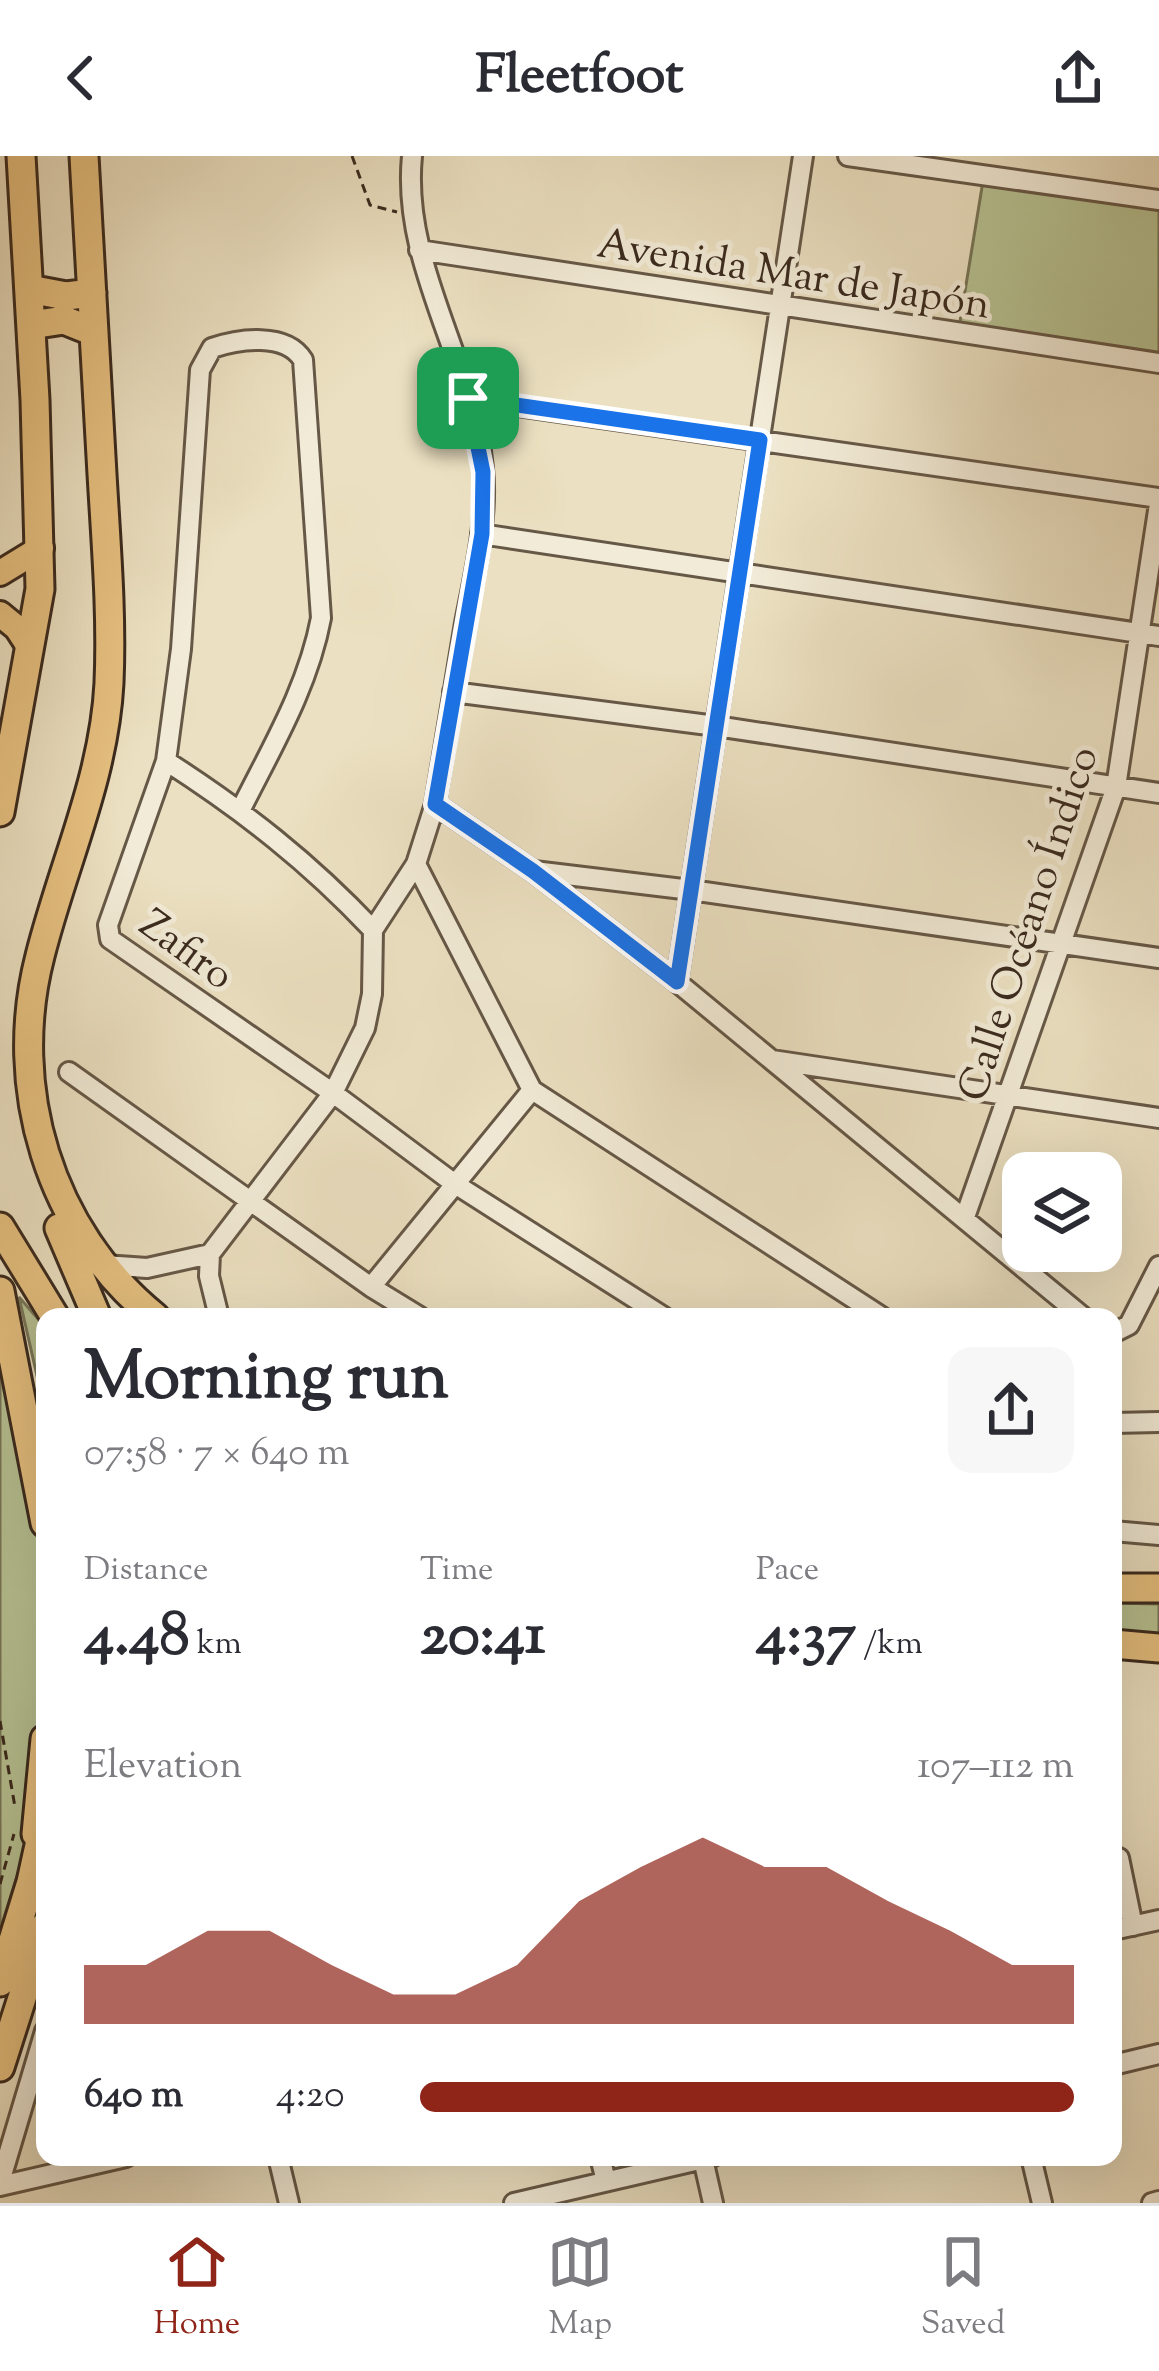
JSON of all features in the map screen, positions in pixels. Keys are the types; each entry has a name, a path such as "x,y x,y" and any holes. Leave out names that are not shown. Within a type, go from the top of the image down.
{"highway":[{"path":"0,812 40,589 21,156"},
{"path":"84,156 107,563 109,689 85,817 40,956 28,1033 38,1133 90,1264 97,1308"},
{"path":"29,290 66,296 92,293"},
{"path":"31,325 64,320 94,332"},
{"path":"0,1227 50,1308"},
{"path":"90,1264 137,1308"},
{"path":"0,1291 36,1477"},
{"path":"1122,1588 1159,1588"},
{"path":"1122,1645 1159,1648"},
{"path":"34,1874 36,1849"},
{"path":"0,1982 36,1864"},
{"path":"0,2067 36,1954"}],"main road":[{"path":"0,573 41,548"},
{"path":"0,614 17,628 30,649"}],"street":[{"path":"217,1308 208,1276 210,1254 333,1094 365,1028 372,994 373,930 416,864 435,804 482,534 483,472 468,398 419,250 411,214 412,156"},
{"path":"677,982 803,156"},
{"path":"848,156 1159,200"},
{"name":"Avenida Mar de Japón","path":"419,250 1159,363"},
{"name":"Zafiro","path":"241,809 293,705 315,650 321,618 303,360 289,344 275,342 212,348 204,357 197,382 181,649 166,761 108,926 110,939 454,1184 650,1308"},
{"path":"468,398 1159,501"},
{"name":"Calle Océano Índico","path":"965,1217 1116,787 1149,634 1159,501"},
{"path":"482,534 1149,634"},
{"path":"453,692 716,726 1159,794"},
{"path":"166,761 241,809 321,874 373,930"},
{"path":"435,804 533,871 677,982 1072,1308"},
{"path":"416,864 532,1090 861,1308"},
{"path":"533,871 1159,958"},
{"path":"767,1059 1159,1118"},
{"path":"69,1072 399,1308"},
{"path":"371,1287 532,1090"},
{"path":"90,1264 146,1268 210,1254"},
{"path":"1122,1329 1153,1297 1159,1266"},
{"path":"1122,1423 1159,1422"},
{"path":"1122,1532 1159,1535"},
{"path":"1123,1928 1159,1920"},
{"path":"1122,2063 1159,2054"},
{"path":"36,2066 0,2184 84,2166"},
{"path":"280,2166 289,2203"},
{"path":"602,2166 606,2181"},
{"path":"514,2203 673,2166"},
{"path":"709,2166 713,2203"},
{"path":"1033,2166 1042,2203"}],"path":[{"path":"352,156 370,205 411,214"},
{"path":"0,1720 17,1820 0,1884"}],"green space":[{"path":"983,181 1159,208 1159,364 958,334"},
{"path":"19,1297 36,1317 36,1372"},
{"path":"0,1352 36,1524 36,1815 0,1931"},
{"path":"1122,1603 1159,1604 1159,1633 1122,1633"}],"route":[{"path":"468,398 760,440 677,982 533,871 435,804 482,534 483,472 468,398"}]}
